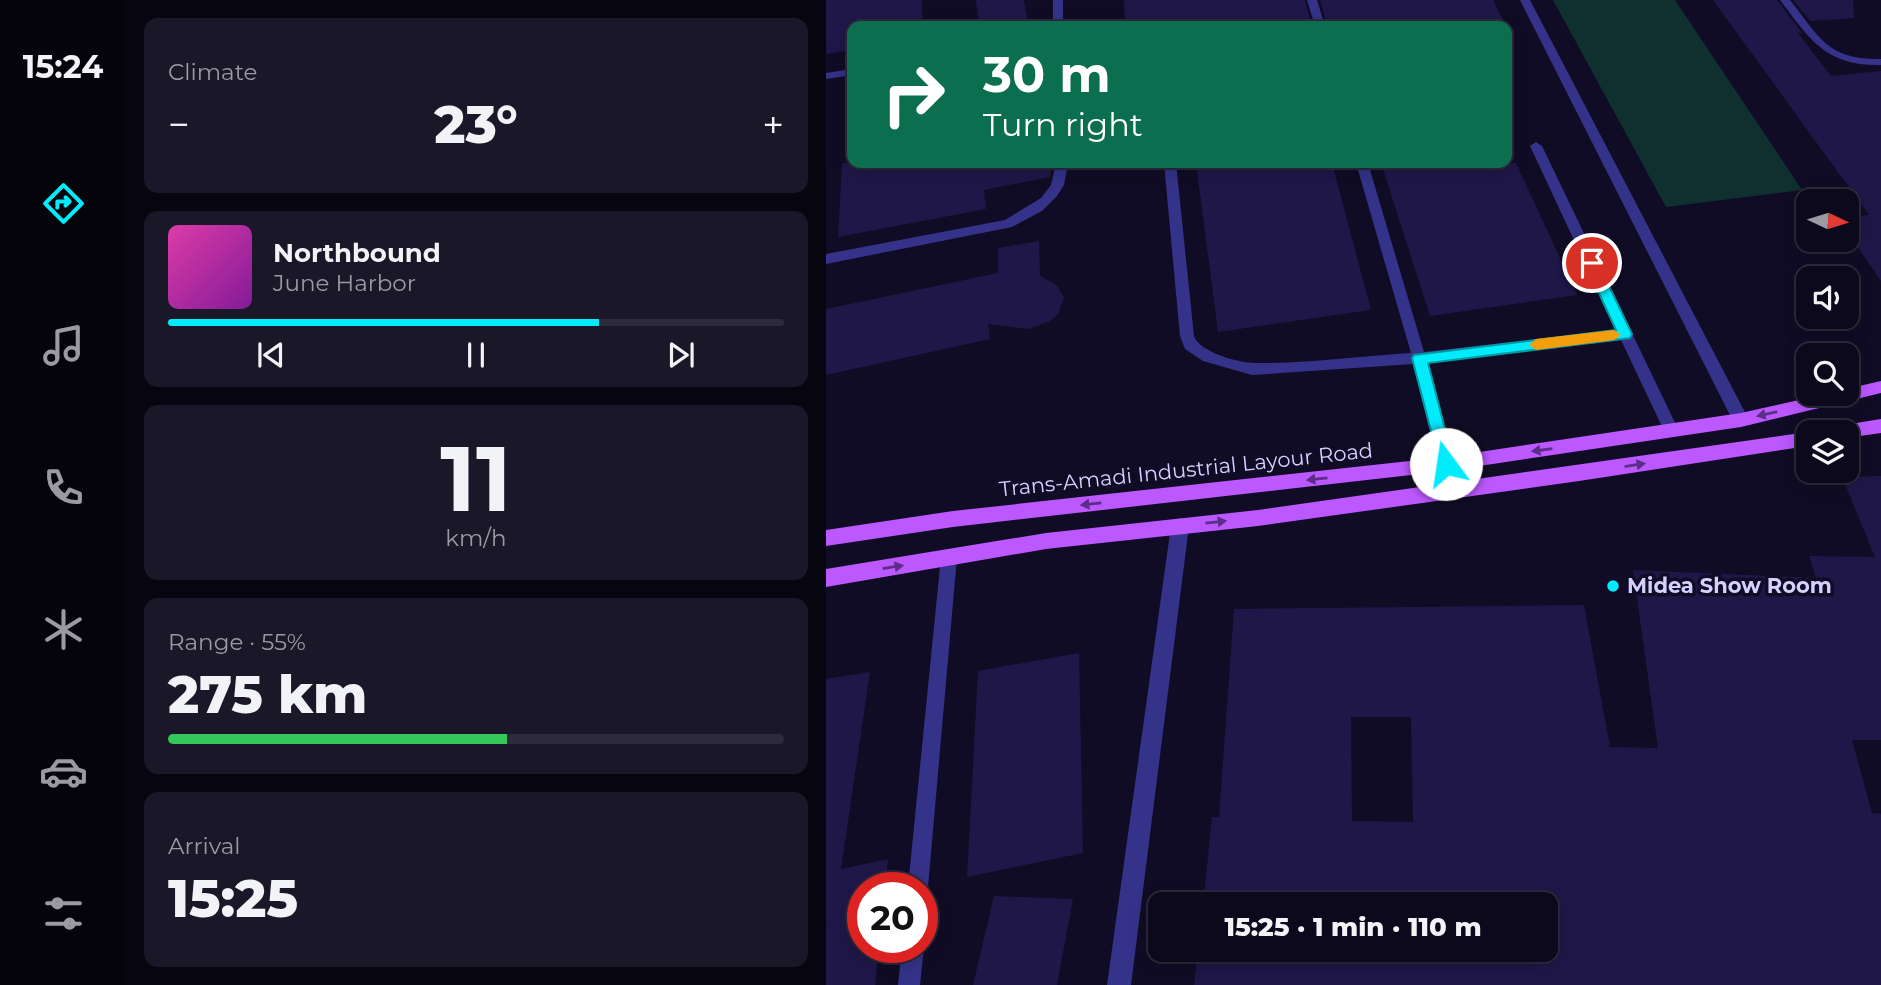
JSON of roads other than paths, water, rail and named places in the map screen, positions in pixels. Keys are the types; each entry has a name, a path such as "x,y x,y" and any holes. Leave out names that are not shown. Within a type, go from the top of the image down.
{"main road":[{"name":"Trans-Amadi Industrial Layour Road","path":"826,538 953,519 1446,464 1741,420 1881,387"},
{"path":"1859,430 1881,426"},
{"path":"826,578 1046,541 1565,476 1796,441"}],"street":[{"path":"1525,0 1741,420"},
{"path":"1119,985 1180,526"}],"lane":[{"path":"1058,0 1058,21"},
{"path":"1312,0 1318,21"},
{"path":"1785,0 1821,45 1834,56 1848,62 1881,62"},
{"path":"826,76 847,73"},
{"path":"1536,146 1671,431"},
{"path":"826,259 1008,223 1031,214 1048,199 1060,183 1062,168"},
{"path":"1171,168 1190,345 1208,357 1252,369 1419,358 1625,334"},
{"path":"1363,168 1419,358 1446,464"},
{"path":"920,872 949,557"},
{"path":"909,985 911,963"}],"place":[{"name":"Midea Show Room","path":"1613,586"}]}
